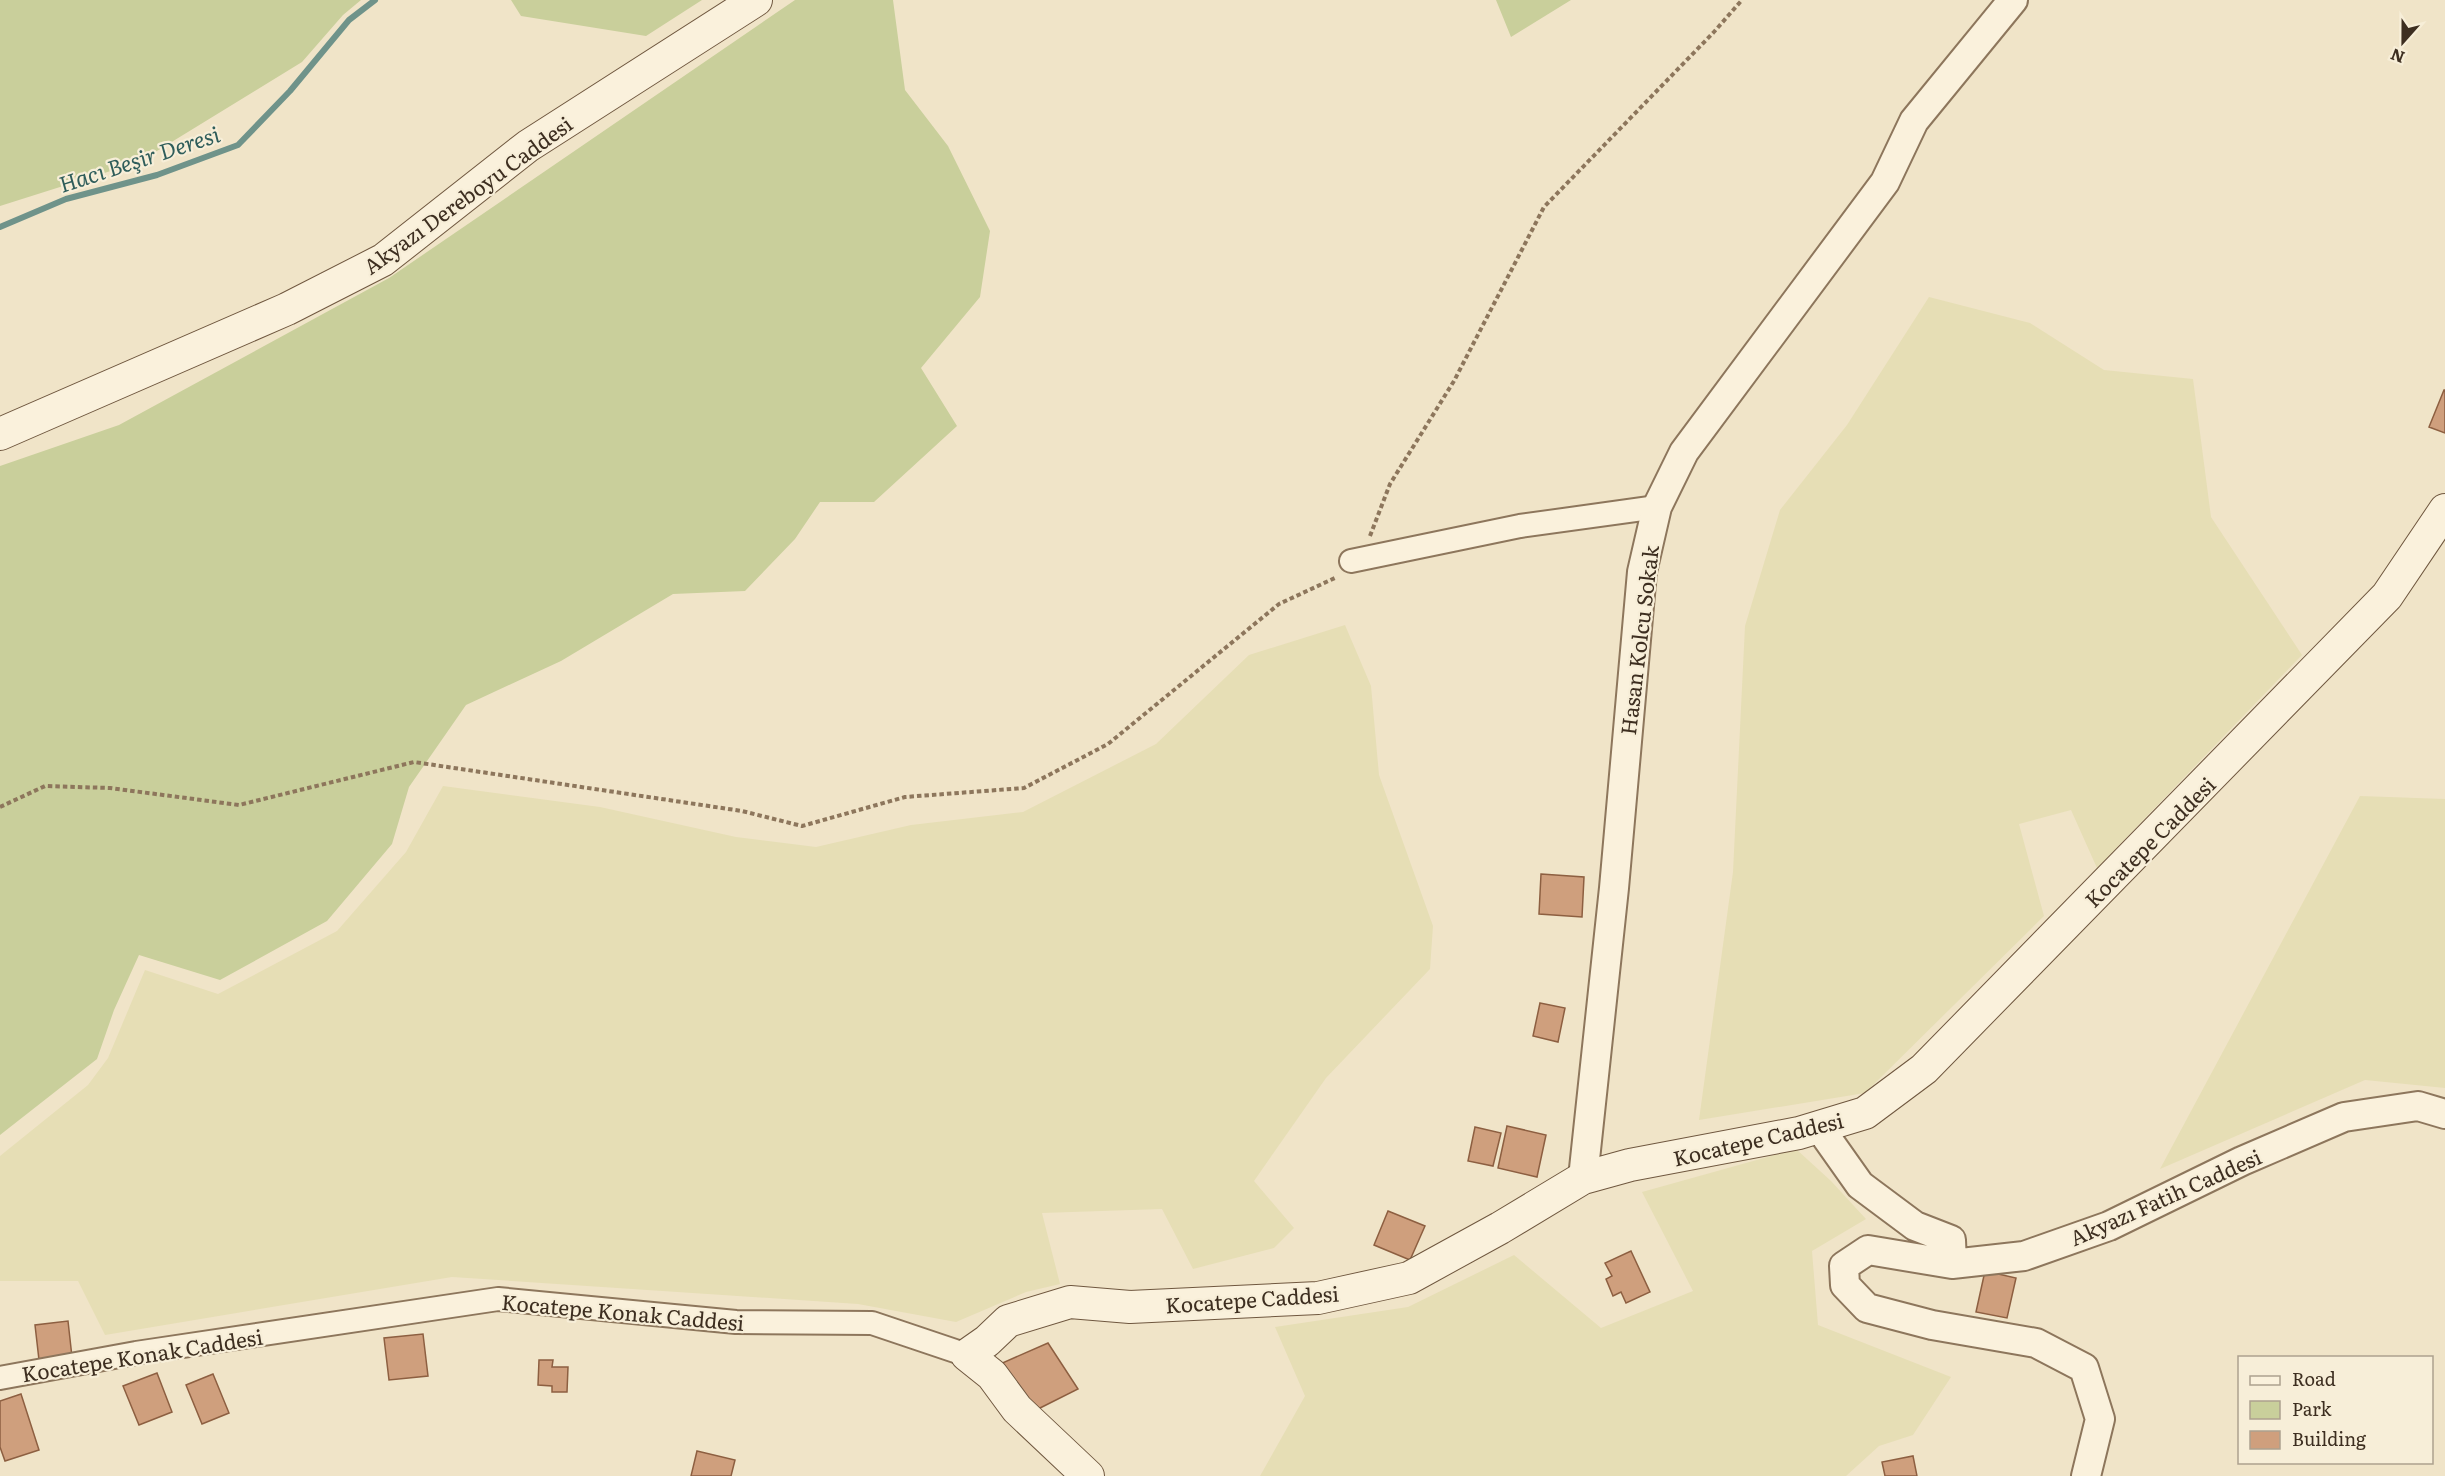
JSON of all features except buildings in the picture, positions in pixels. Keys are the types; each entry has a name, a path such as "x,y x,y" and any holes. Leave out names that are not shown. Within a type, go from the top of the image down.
{"main road":[{"name":"Akyazı Dereboyu Caddesi","path":"0,434 287,309 383,260 528,146 756,0"},
{"name":"Kocatepe Caddesi","path":"967,1355 987,1341 1008,1321 1070,1302 1130,1307 1318,1298 1409,1278 1500,1228 1583,1178 1630,1165 1799,1133 1865,1113 1924,1069 2387,596 2445,510"},
{"name":"Kocatepe Konak Caddesi","path":"967,1355 992,1375 1017,1409 1088,1476"}],"street":[{"name":"Hasan Kolcu Sokak","path":"1583,1178 1614,888 1642,572 1657,507 1684,452 1885,182 1914,121 2013,0"},
{"path":"1351,561 1520,526 1657,507"},
{"name":"Akyazı Fatih Caddesi","path":"2086,1476 2100,1419 2084,1368 2036,1343 1932,1325 1868,1308 1845,1286 1844,1266 1868,1250 1952,1264 2024,1256 2109,1226 2242,1161 2344,1117 2418,1106 2445,1114"},
{"path":"1819,1127 1860,1185 1915,1226 1951,1240 1952,1264"},
{"name":"Kocatepe Konak Caddesi","path":"0,1378 136,1353 498,1299 736,1322 872,1323 967,1355"}],"path":[{"path":"0,807 45,786 110,788 239,806 414,762 742,811 802,826 905,797 1024,788 1108,744 1279,604 1338,576 1370,538 1390,484 1454,381 1544,207 1742,0"}],"shaded area":[{"path":"1929,297 2030,323 2104,370 2193,379 2211,517 2302,655 2097,868 2071,810 2019,824 2044,916 1865,1093 1699,1120 1733,872 1745,626 1780,510 1847,425"},
{"path":"1345,625 1371,686 1379,775 1433,926 1430,969 1326,1078 1254,1181 1294,1228 1274,1248 1193,1269 1162,1209 1042,1213 1060,1284 1026,1292 956,1322 858,1304 452,1277 105,1335 78,1281 0,1281 0,1156 88,1085 108,1058 145,970 218,994 337,931 406,852 443,786 600,807 736,837 816,847 911,825 1023,812 1156,744 1249,655"},
{"path":"2360,796 2445,799 2445,1088 2365,1080 2160,1169"},
{"path":"1796,1149 1831,1181 1866,1219 1812,1251 1818,1325 1951,1377 1913,1435 1879,1446 1846,1476 1260,1476 1305,1396 1275,1327 1408,1307 1514,1255 1601,1328 1693,1291 1642,1192"}],"green space":[{"path":"0,0 361,0 343,15 302,62 139,162 0,206"},
{"path":"511,0 702,0 646,36 521,16"},
{"path":"795,0 893,0 905,90 948,146 990,231 980,297 921,368 957,426 874,502 820,502 795,539 745,591 673,594 561,661 466,705 409,787 392,844 327,921 220,980 139,955 114,1010 97,1059 0,1135 0,466 119,425 389,278"},
{"path":"1496,0 1571,0 1511,37"}],"waterway":[{"name":"Hacı Beşir Deresi","path":"0,227 66,199 157,175 238,145 290,91 349,20 375,0"}]}
